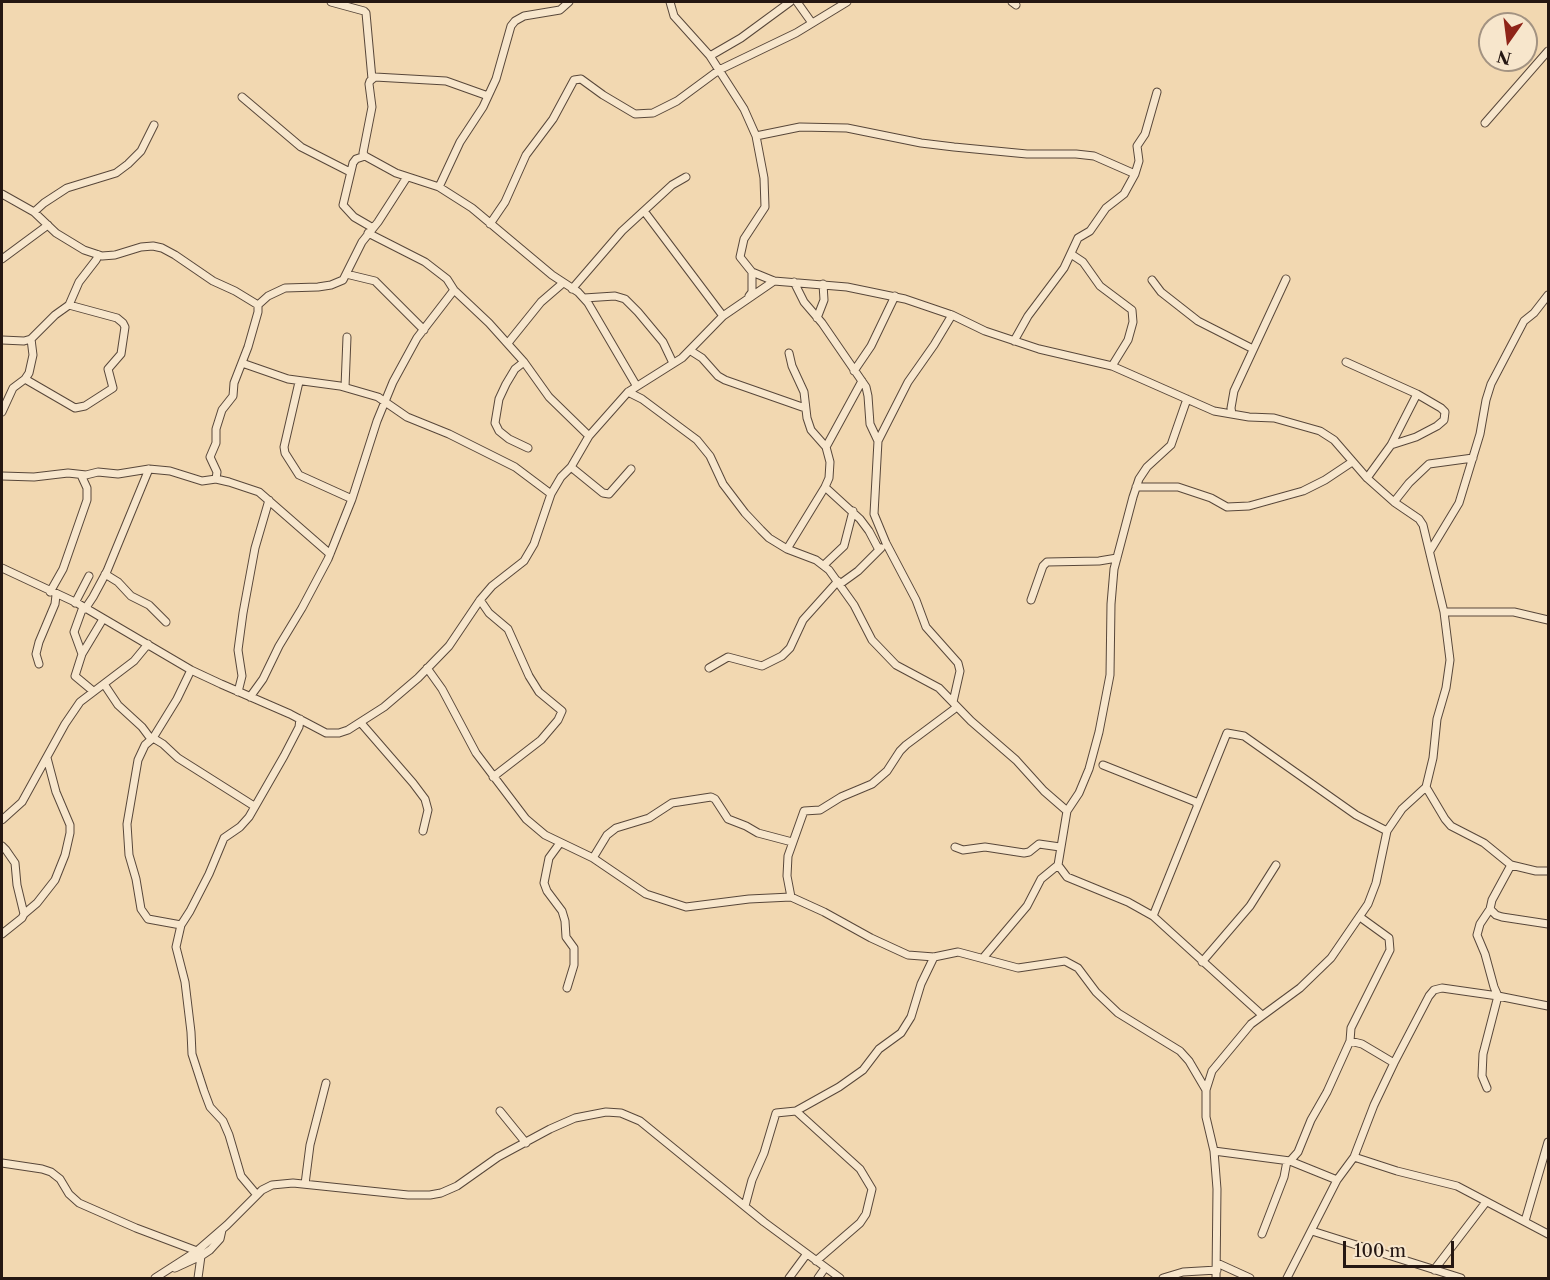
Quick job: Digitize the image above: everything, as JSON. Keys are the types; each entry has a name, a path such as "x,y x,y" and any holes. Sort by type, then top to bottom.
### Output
{"street":[{"path":"331,2 364,11 366,14 372,79 369,84 371,115 363,148 365,156 384,168 439,187 471,208 584,298 636,385"},
{"path":"439,187 460,142 476,118 496,79 511,26 524,16 560,10 569,2"},
{"path":"670,2 674,16 710,56 719,70 744,109 756,136 764,178 765,207 744,239 740,257 752,272 774,281 823,284 895,296 927,305 985,331 1014,341 1112,366 1214,411 1274,418 1320,431 1334,440 1367,478 1394,502 1419,519 1423,525 1444,612 1450,660 1446,688 1437,719 1433,758 1426,787 1402,809 1387,831 1376,883 1360,917 1331,958 1316,974 1251,1024 1212,1071 1206,1090 1206,1117 1214,1151 1217,1189 1217,1270"},
{"path":"710,56 741,38 790,2"},
{"path":"796,2 812,23"},
{"path":"490,224 505,202 526,155 553,119 574,80 581,79 635,114 653,113 677,101 719,70 796,33 847,2"},
{"path":"1485,123 1548,51"},
{"path":"372,79 377,77 446,81 488,96"},
{"path":"1014,341 1028,315 1064,268 1078,238 1090,231 1106,208 1124,194 1135,174 1139,161 1137,146 1145,134 1157,92"},
{"path":"242,97 301,147 350,172"},
{"path":"34,212 44,202 67,188 116,173 141,151 154,125"},
{"path":"756,136 800,127 847,128 921,143 954,147 1027,154 1094,156 1135,174"},
{"path":"365,156 356,159 350,172 344,205 346,211 371,231 425,262 447,279 454,290 524,362 549,397 589,436"},
{"path":"216,479 217,472 210,457 216,443 216,429 222,410 233,396 234,383 258,312 258,305 268,296 285,288 331,285 343,280 357,250 407,177"},
{"path":"572,289 622,231 672,184 686,177"},
{"path":"2,194 34,212 75,245 99,255 115,255 141,247 162,248 213,281 258,305"},
{"path":"644,211 723,316"},
{"path":"2,259 48,225"},
{"path":"1071,254 1083,262 1100,286 1132,310 1133,322 1128,340 1112,366"},
{"path":"2,340 31,339 55,315 69,305 79,282 99,255"},
{"path":"747,298 752,292 752,272"},
{"path":"346,274 375,281 424,330"},
{"path":"1232,414 1234,391 1286,279"},
{"path":"1152,280 1166,296 1198,321 1253,349"},
{"path":"2,568 75,603 191,670 326,733 339,733 361,723 401,693 457,636 480,600 492,586 528,555 551,494 561,477 571,467 589,436 628,392 691,351 723,316 774,281"},
{"path":"794,282 804,302 862,381 868,396 870,424 878,441"},
{"path":"508,344 541,302 563,283"},
{"path":"817,318 824,300 823,284"},
{"path":"250,698 263,679 330,554 352,499 384,401 397,373 424,330 454,290"},
{"path":"1430,550 1459,503 1480,434 1491,384 1524,321 1534,313 1548,295"},
{"path":"584,298 615,296 625,299 663,342 673,363"},
{"path":"854,371 880,331 895,296"},
{"path":"25,379 78,408 113,388 108,369 121,354 123,323 117,318 69,305"},
{"path":"791,897 788,890 787,870 792,842 804,811 820,810 841,797 872,784 887,771 906,745 955,705 960,671 958,663 927,627 873,514 878,441 908,382 952,315"},
{"path":"345,387 347,338"},
{"path":"2,412 13,388 25,379 31,366 33,355 31,339"},
{"path":"691,351 702,358 718,376 725,380 806,408"},
{"path":"787,549 825,487 829,478 830,462 826,447 811,429 804,392 792,366 789,353"},
{"path":"524,362 515,369 506,384 499,399 495,423 499,431 509,439 528,448"},
{"path":"1346,362 1417,394 1441,408 1446,417 1437,426 1416,437 1391,445"},
{"path":"242,363 299,382 360,390 384,401 415,421 449,434 515,467 551,494"},
{"path":"826,447 862,381"},
{"path":"299,382 284,447 285,453 299,476 352,499"},
{"path":"628,392 697,440 710,456 723,484 745,513 769,538 787,549 824,565 854,605 872,640 883,652 896,665 931,683 971,722 1010,753 1044,791 1067,811"},
{"path":"1367,478 1391,445 1417,394"},
{"path":"1187,399 1171,445 1166,452 1150,464 1139,479 1136,488 1114,569 1110,675 1099,732 1089,769 1067,811 1058,865 1067,877 1128,902 1153,916 1262,1015"},
{"path":"1394,502 1409,483 1429,464 1473,458"},
{"path":"1136,488 1178,487 1211,498 1227,507 1249,506 1303,491 1352,462"},
{"path":"571,467 603,493 609,494 631,469"},
{"path":"82,654 74,634 84,608 93,597 105,574 149,469"},
{"path":"2,476 34,477 98,472 118,474 149,469 170,471 202,481 216,479 252,489 269,500 330,554"},
{"path":"39,664 36,654 55,604 53,593 87,500 87,488 81,475"},
{"path":"825,487 853,511 869,531 879,550"},
{"path":"238,692 242,676 238,650 243,613 255,548 269,500"},
{"path":"824,565 844,546 853,511"},
{"path":"709,668 728,657 762,666 782,656 790,648 802,620 839,583 852,577 886,543"},
{"path":"1031,600 1043,566 1047,562 1099,561 1118,558"},
{"path":"105,574 118,582 131,596 149,605 166,622"},
{"path":"75,603 89,576"},
{"path":"480,600 489,613 508,629 529,676 539,692 562,711 558,720 541,741 493,777"},
{"path":"1444,612 1514,612 1548,620"},
{"path":"93,692 75,676 82,654 103,619"},
{"path":"2,820 19,806 70,715 80,702 134,661 148,644"},
{"path":"427,668 442,689 476,753 526,819 545,835 593,858 646,894 679,906 693,907 749,899 791,897 908,955 934,957 958,952 1007,967 1018,968 1058,961 1072,964 1118,1014 1180,1051 1189,1061 1206,1090"},
{"path":"181,925 148,919 141,909 129,855 127,824 136,770 142,750 177,699 191,670"},
{"path":"104,684 118,705 152,738 163,744 178,758 254,806"},
{"path":"257,1195 241,1176 229,1135 223,1121 210,1107 192,1054 185,982 176,952 177,940 181,925 209,874 224,838 240,827 254,806 284,756 299,727 300,719"},
{"path":"361,723 425,799 428,810 423,831"},
{"path":"1153,916 1227,733 1244,736 1356,815 1387,831"},
{"path":"2,934 37,903 55,880 65,855 70,825 56,792 47,758"},
{"path":"1103,765 1196,802 1197,805"},
{"path":"1426,787 1451,826 1484,843 1511,865 1548,871"},
{"path":"593,858 607,835 616,828 649,818 672,804 711,797 715,799 728,819 758,832 792,842"},
{"path":"560,843 549,858 544,883 547,891 562,911 566,937 574,948 574,964 567,988"},
{"path":"955,847 963,850 985,847 1024,853 1039,844 1060,847"},
{"path":"2,846 15,863 16,885 24,914"},
{"path":"983,958 1027,906 1041,879 1058,865"},
{"path":"1202,962 1250,906 1276,865"},
{"path":"1487,1088 1482,1076 1483,1054 1498,996 1477,935 1480,924 1490,909 1492,900 1511,865"},
{"path":"1490,909 1502,917 1548,924"},
{"path":"1262,1234 1288,1161 1298,1152 1311,1120 1327,1092 1350,1041 1351,1028 1390,950 1389,938 1384,932 1360,917"},
{"path":"745,1206 776,1113 796,1111 849,1080 863,1070 879,1049 901,1033 911,1017 921,984 934,957"},
{"path":"1287,1278 1312,1231 1317,1216 1337,1180 1354,1157 1374,1105 1394,1063 1434,990 1442,988 1548,1006"},
{"path":"1350,1041 1362,1044 1394,1063"},
{"path":"305,1184 310,1145 326,1083"},
{"path":"500,1111 526,1143"},
{"path":"796,1111 860,1169 872,1189 866,1214 860,1223 816,1261"},
{"path":"154,1278 199,1254 257,1195 272,1185 305,1184 408,1195 441,1193 457,1186 498,1157 536,1136 575,1118 606,1112 628,1115 640,1121 806,1255 840,1278"},
{"path":"1526,1221 1548,1142"},
{"path":"1214,1151 1288,1161 1337,1180"},
{"path":"1354,1157 1397,1171 1447,1182 1548,1234"},
{"path":"2,1163 51,1172 60,1179 72,1198 79,1203 199,1254"},
{"path":"1434,1270 1486,1202"},
{"path":"1312,1231 1461,1278"},
{"path":"198,1278 199,1254"},
{"path":"789,1278 806,1255"},
{"path":"818,1278 825,1268"},
{"path":"1163,1278 1183,1272 1217,1270 1250,1278"}]}
